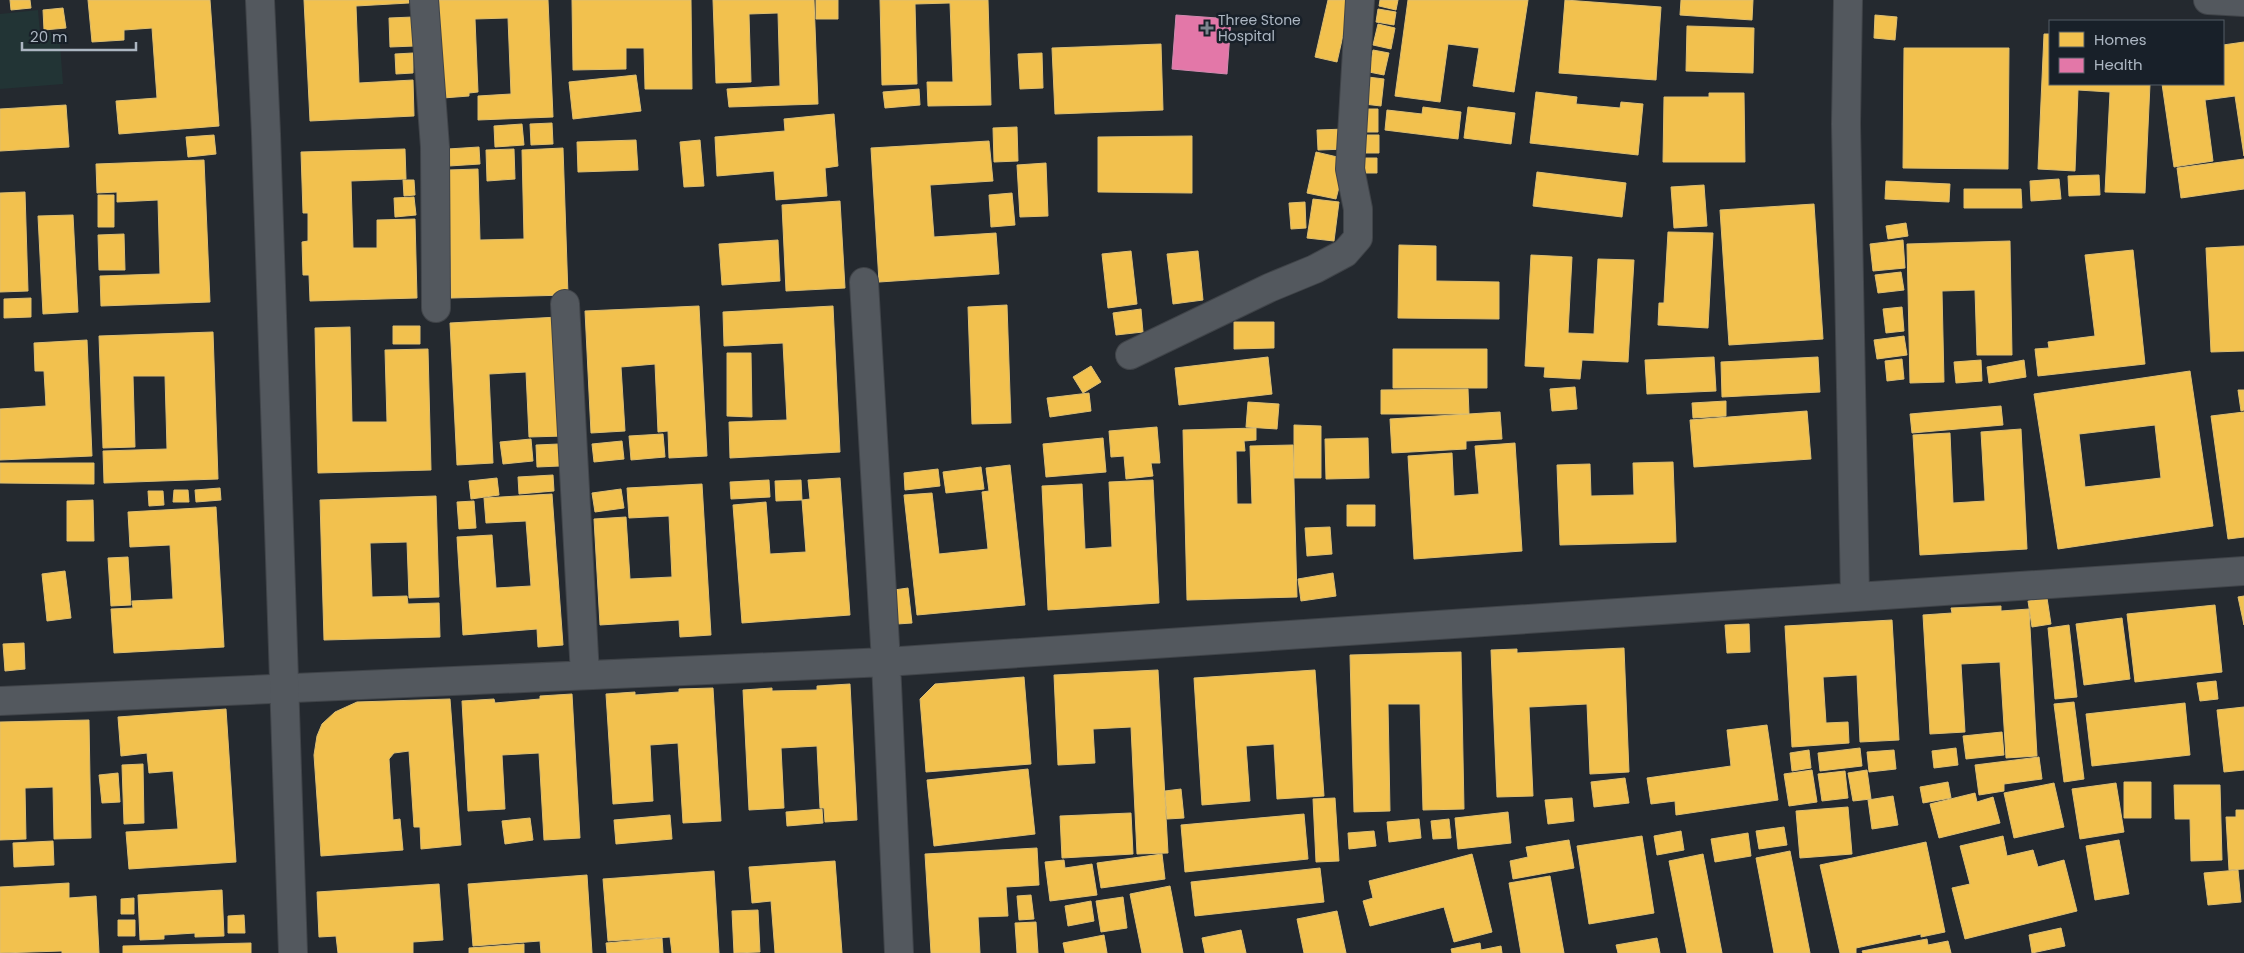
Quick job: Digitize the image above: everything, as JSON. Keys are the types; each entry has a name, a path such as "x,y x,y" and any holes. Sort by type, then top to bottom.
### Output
{"street":[{"path":"260,0 293,953"},
{"path":"424,0 435,147 436,308"},
{"path":"1130,355 1269,288 1315,269 1345,253 1358,238 1358,209 1350,169 1360,0"},
{"path":"1848,0 1846,124 1855,597"},
{"path":"2208,0 2244,2"},
{"path":"864,282 886,662 899,953"},
{"path":"565,304 585,675"},
{"path":"0,701 886,662 2244,571"}],"shaded area":[{"path":"38,10 40,33 59,32 63,84 0,89 0,14"}],"building: Homes":[{"path":"10,0 30,0 31,8 11,10"},
{"path":"88,0 210,0 219,126 119,134 116,101 157,98 152,28 124,30 124,40 92,42"},
{"path":"304,0 409,0 409,3 356,6 359,83 413,80 414,116 310,121"},
{"path":"439,0 548,0 553,117 478,120 478,96 511,94 508,18 475,19 478,92 469,93 469,96 443,98"},
{"path":"572,0 691,0 692,89 645,89 644,48 626,48 626,69 573,70"},
{"path":"713,0 814,0 818,104 729,107 727,89 780,86 778,13 749,14 751,82 716,83"},
{"path":"816,0 838,0 838,19 816,19"},
{"path":"880,0 988,0 991,105 928,106 927,82 953,82 950,3 915,4 917,84 882,85"},
{"path":"1328,0 1351,0 1337,62 1315,57"},
{"path":"1380,0 1398,0 1396,10 1379,6"},
{"path":"1408,0 1528,0 1514,92 1473,86 1479,48 1448,44 1440,102 1395,96"},
{"path":"1565,0 1661,7 1656,80 1559,73"},
{"path":"1681,0 1753,0 1752,20 1680,15"},
{"path":"63,8 66,28 44,30 43,10"},
{"path":"1378,9 1396,12 1394,25 1376,22"},
{"path":"1875,15 1897,17 1895,40 1874,38"},
{"path":"413,17 415,46 390,47 389,18"},
{"path":"1378,24 1395,28 1391,49 1373,45"},
{"path":"1687,26 1754,28 1753,73 1686,71"},
{"path":"2044,34 2049,34 2049,85 2150,85 2145,193 2105,192 2110,92 2078,90 2075,171 2038,169"},
{"path":"2244,42 2244,156 2235,96 2205,100 2213,161 2174,167 2162,85 2224,85 2224,45"},
{"path":"1161,44 1163,110 1055,114 1052,48"},
{"path":"1904,48 2009,48 2008,169 1903,168"},
{"path":"1373,50 1389,53 1384,75 1369,72"},
{"path":"413,53 413,73 396,74 395,54"},
{"path":"1042,53 1043,88 1020,89 1018,54"},
{"path":"636,75 641,111 573,119 569,82"},
{"path":"1368,77 1384,79 1381,106 1364,104"},
{"path":"919,89 920,105 885,108 883,92"},
{"path":"1536,92 1577,97 1576,104 1620,108 1621,102 1643,104 1638,155 1530,143"},
{"path":"1709,93 1744,93 1745,162 1663,162 1664,97 1709,97"},
{"path":"66,105 69,147 0,151 0,109"},
{"path":"1423,107 1461,112 1458,139 1385,130 1387,110 1422,114"},
{"path":"1468,107 1515,113 1511,144 1464,138"},
{"path":"1363,109 1378,109 1378,132 1363,132"},
{"path":"834,114 838,166 825,168 827,196 776,200 774,171 717,176 715,137 785,131 784,119"},
{"path":"552,123 553,144 531,145 530,124"},
{"path":"522,124 524,145 495,147 494,126"},
{"path":"1017,127 1018,161 994,162 993,128"},
{"path":"1346,129 1347,149 1318,150 1317,130"},
{"path":"214,135 216,154 188,157 186,137"},
{"path":"1362,135 1379,135 1379,153 1363,153"},
{"path":"1192,136 1192,193 1098,192 1098,137"},
{"path":"636,140 638,170 578,172 577,142"},
{"path":"700,140 704,186 684,187 680,142"},
{"path":"989,141 993,181 930,185 934,237 996,233 999,274 879,282 871,148"},
{"path":"479,147 480,164 449,166 448,149"},
{"path":"563,148 568,295 451,298 448,170 478,169 480,240 524,239 522,150"},
{"path":"405,149 406,179 351,181 353,248 377,248 377,220 415,219 417,298 310,301 309,275 303,275 302,242 308,241 308,213 303,213 301,152"},
{"path":"514,149 515,179 487,181 486,150"},
{"path":"1316,152 1346,159 1336,199 1307,193"},
{"path":"1364,158 1377,158 1377,173 1364,173"},
{"path":"2244,159 2244,189 2181,198 2177,168"},
{"path":"204,160 210,302 101,306 100,276 160,274 158,200 117,202 117,192 97,193 96,164"},
{"path":"1046,163 1048,216 1020,217 1017,165"},
{"path":"1537,172 1626,183 1622,217 1533,206"},
{"path":"2099,175 2100,195 2069,196 2068,176"},
{"path":"2059,179 2061,199 2031,201 2030,181"},
{"path":"403,180 414,180 415,195 404,196"},
{"path":"1886,181 1950,184 1949,202 1885,199"},
{"path":"1704,185 1707,226 1674,228 1671,187"},
{"path":"1964,189 2021,189 2022,208 1964,208"},
{"path":"25,192 28,291 0,292 0,193"},
{"path":"1012,193 1015,225 991,227 989,195"},
{"path":"98,195 114,195 114,227 98,227"},
{"path":"414,197 416,215 395,217 394,198"},
{"path":"1313,199 1339,202 1334,241 1307,238"},
{"path":"840,201 845,288 786,291 782,205"},
{"path":"1305,202 1306,228 1291,229 1289,203"},
{"path":"1814,204 1823,339 1729,345 1720,210"},
{"path":"73,215 78,312 43,314 38,216"},
{"path":"1906,223 1908,236 1888,239 1886,226"},
{"path":"1668,232 1713,233 1708,328 1658,325 1659,303 1664,303"},
{"path":"124,234 125,270 99,270 98,235"},
{"path":"778,240 780,281 722,285 719,244"},
{"path":"1903,240 1905,268 1873,271 1870,244"},
{"path":"2010,241 2012,355 1977,355 1975,290 1942,291 1944,382 1910,383 1907,244"},
{"path":"1399,245 1436,246 1436,281 1499,282 1499,319 1398,318"},
{"path":"2244,246 2244,351 2211,352 2206,248"},
{"path":"2133,250 2145,364 2038,376 2035,349 2049,348 2048,342 2095,336 2085,255"},
{"path":"1131,251 1137,304 1108,308 1102,254"},
{"path":"1198,251 1203,300 1173,304 1167,254"},
{"path":"1531,255 1572,257 1568,333 1594,334 1598,259 1634,260 1628,362 1582,360 1580,379 1544,377 1545,367 1525,366"},
{"path":"1901,272 1904,290 1878,293 1875,275"},
{"path":"31,298 31,317 4,318 4,299"},
{"path":"1007,305 1011,423 972,424 968,307"},
{"path":"699,306 707,456 669,458 668,431 658,432 655,364 621,367 625,431 591,433 585,311"},
{"path":"833,306 840,452 730,458 729,422 787,420 783,343 724,346 723,312"},
{"path":"1902,307 1904,331 1886,333 1883,309"},
{"path":"1141,309 1143,332 1116,335 1113,313"},
{"path":"558,317 564,436 529,437 526,372 489,374 493,463 457,465 450,323"},
{"path":"1234,322 1274,322 1274,348 1234,349"},
{"path":"393,326 420,326 420,344 393,344"},
{"path":"350,327 352,422 387,422 385,350 428,349 431,470 318,473 315,328"},
{"path":"213,332 218,479 104,483 103,451 167,449 165,376 133,376 135,447 103,448 99,336"},
{"path":"1904,336 1907,355 1877,359 1874,340"},
{"path":"87,340 92,456 0,460 0,409 46,406 44,371 35,371 34,343"},
{"path":"1393,349 1487,349 1487,388 1393,388"},
{"path":"727,353 751,353 752,417 727,416"},
{"path":"1268,357 1272,394 1179,405 1175,368"},
{"path":"1714,357 1716,391 1647,394 1645,360"},
{"path":"1818,357 1820,392 1722,397 1721,362"},
{"path":"1902,359 1904,379 1887,381 1885,361"},
{"path":"1981,360 1982,381 1956,383 1954,362"},
{"path":"2024,360 2026,377 1989,383 1987,367"},
{"path":"1091,366 1101,382 1083,393 1073,377"},
{"path":"2190,371 2213,526 2058,549 2034,394","holes":["2155,425 2161,478 2085,487 2079,434"]},
{"path":"1575,387 1577,409 1552,411 1550,389"},
{"path":"1468,389 1469,414 1381,414 1381,390"},
{"path":"2238,390 2244,390 2244,410 2241,411"},
{"path":"1089,393 1091,411 1050,417 1047,398"},
{"path":"1726,401 1726,416 1693,418 1692,403"},
{"path":"1248,402 1279,404 1277,429 1246,427"},
{"path":"2001,406 2003,425 1912,433 1910,414"},
{"path":"1807,411 1811,459 1694,467 1690,420"},
{"path":"1500,412 1502,439 1466,441 1466,449 1392,453 1390,419"},
{"path":"2244,412 2244,537 2228,539 2211,416"},
{"path":"1294,425 1321,426 1321,478 1294,478"},
{"path":"1157,427 1160,463 1151,463 1153,476 1126,479 1124,456 1111,457 1109,431"},
{"path":"1256,428 1256,440 1244,441 1245,451 1236,451 1237,504 1252,504 1250,446 1293,445 1297,597 1187,600 1183,430"},
{"path":"2021,429 2027,549 1920,555 1913,435 1950,433 1953,503 1985,501 1981,432"},
{"path":"663,434 665,457 631,460 629,436"},
{"path":"1103,438 1106,472 1046,477 1043,444"},
{"path":"1368,438 1369,478 1326,479 1325,439"},
{"path":"531,439 533,461 503,464 500,442"},
{"path":"622,441 624,459 594,462 592,444"},
{"path":"1515,443 1522,551 1414,559 1408,456 1452,453 1454,496 1479,494 1475,446"},
{"path":"559,444 560,466 537,467 536,445"},
{"path":"1673,462 1676,542 1560,545 1557,465 1590,464 1591,496 1634,495 1633,463"},
{"path":"0,463 94,463 94,484 0,483"},
{"path":"1010,465 1025,605 917,615 904,495 932,493 939,554 988,549 982,492 989,491 986,468"},
{"path":"981,467 984,489 946,493 943,472"},
{"path":"938,469 940,486 905,490 904,473"},
{"path":"553,475 554,491 519,494 518,477"},
{"path":"497,478 499,495 471,499 469,481"},
{"path":"840,478 850,615 742,623 733,505 766,502 770,554 806,552 802,500 810,499 808,480"},
{"path":"769,480 770,497 731,499 730,482"},
{"path":"801,480 802,500 776,501 775,481"},
{"path":"1153,480 1159,603 1048,610 1042,486 1082,484 1085,549 1112,547 1109,482"},
{"path":"702,484 711,635 680,637 679,620 600,625 594,519 626,517 630,579 672,577 669,516 629,518 627,488"},
{"path":"220,488 221,500 196,502 195,490"},
{"path":"621,489 624,508 595,512 592,493"},
{"path":"174,490 188,490 189,502 173,502"},
{"path":"148,491 163,491 164,505 149,506"},
{"path":"552,494 563,645 538,647 537,629 463,635 457,537 492,535 496,588 531,586 526,521 486,523 484,498"},
{"path":"436,496 439,597 409,598 407,542 370,543 372,597 407,596 408,604 439,603 440,637 324,640 320,500"},
{"path":"93,500 94,541 67,541 67,501"},
{"path":"474,501 476,528 459,529 457,502"},
{"path":"1347,505 1375,505 1375,526 1347,526"},
{"path":"216,507 224,647 114,653 111,609 133,608 132,601 173,599 170,545 130,547 128,512"},
{"path":"1330,527 1332,554 1307,556 1305,528"},
{"path":"128,557 131,605 111,606 108,558"},
{"path":"65,571 71,618 47,621 42,574"},
{"path":"1333,573 1336,596 1301,601 1298,579"},
{"path":"908,588 912,623 897,624 894,590"},
{"path":"2244,596 2244,625 2238,597"},
{"path":"2047,598 2051,624 2032,627 2028,601"},
{"path":"2215,605 2222,672 2135,682 2127,614"},
{"path":"2001,606 2001,611 2029,609 2037,756 2006,758 2000,662 1961,664 1965,732 1930,734 1923,615 1952,613 1951,608"},
{"path":"2122,618 2130,679 2084,685 2076,624"},
{"path":"1892,620 1899,740 1860,742 1857,675 1823,677 1826,723 1848,722 1849,743 1792,747 1785,626"},
{"path":"1749,624 1750,652 1727,653 1725,625"},
{"path":"2069,625 2077,697 2055,699 2048,628"},
{"path":"24,643 25,669 5,671 3,644"},
{"path":"1624,648 1629,772 1590,774 1587,704 1529,707 1533,796 1497,797 1491,650 1517,649 1517,653"},
{"path":"1461,652 1464,809 1423,810 1420,704 1388,704 1390,811 1354,812 1350,655"},
{"path":"1158,670 1168,853 1137,854 1131,727 1093,729 1095,763 1058,765 1054,675"},
{"path":"1315,670 1324,796 1277,799 1274,744 1246,746 1250,801 1202,805 1194,678"},
{"path":"1024,677 1031,764 926,772 920,699 935,684"},
{"path":"2216,681 2218,699 2200,701 2197,683"},
{"path":"850,684 857,820 825,822 824,808 820,808 817,746 781,748 784,808 749,810 743,690 772,688 772,691 817,690 817,686"},
{"path":"713,688 721,821 683,823 678,743 650,745 653,801 613,804 606,694 635,692 635,695 679,692 679,689"},
{"path":"572,694 580,838 544,840 539,753 502,755 505,809 468,811 462,701 494,699 495,703 540,699 540,696"},
{"path":"450,699 461,845 421,849 420,827 414,827 409,751 394,753 389,759 393,820 400,819 403,850 321,856 314,755 317,736 322,724 335,712 357,702"},
{"path":"2074,702 2084,779 2064,782 2054,704"},
{"path":"2185,703 2190,755 2092,766 2086,714"},
{"path":"2244,707 2244,770 2224,772 2217,710"},
{"path":"226,709 236,862 129,869 126,832 178,829 173,771 149,773 147,753 121,756 118,717"},
{"path":"89,720 91,838 54,839 53,787 25,788 26,839 0,840 0,722"},
{"path":"1767,725 1778,800 1676,815 1675,801 1651,804 1647,778 1731,766 1727,730"},
{"path":"2002,732 2004,755 1966,759 1963,736"},
{"path":"1860,748 1862,766 1820,771 1818,753"},
{"path":"1956,748 1958,765 1934,768 1932,751"},
{"path":"1809,750 1811,768 1792,771 1790,753"},
{"path":"1894,750 1896,769 1869,772 1867,752"},
{"path":"2039,757 2042,779 2004,784 2004,791 1979,795 1975,765"},
{"path":"143,764 144,823 124,824 122,765"},
{"path":"1028,769 1035,834 934,846 927,780"},
{"path":"1812,770 1817,802 1789,806 1784,774"},
{"path":"1867,770 1871,799 1853,801 1848,773"},
{"path":"1845,771 1848,798 1822,801 1818,774"},
{"path":"118,773 120,802 102,803 99,775"},
{"path":"1625,778 1629,803 1594,807 1591,782"},
{"path":"1948,782 1951,798 1923,803 1920,787"},
{"path":"2124,782 2151,782 2151,818 2124,818"},
{"path":"2054,783 2064,827 2014,838 2004,793"},
{"path":"2116,783 2124,832 2080,839 2072,789"},
{"path":"2174,785 2220,785 2222,860 2191,861 2190,819 2175,819"},
{"path":"1181,789 1184,818 1167,819 1165,791"},
{"path":"1975,793 1977,802 1993,797 2000,823 1939,838 1930,804"},
{"path":"1893,796 1898,825 1872,829 1868,800"},
{"path":"1335,798 1339,861 1316,862 1313,799"},
{"path":"1572,798 1574,821 1548,824 1545,800"},
{"path":"1848,807 1852,854 1800,858 1796,811"},
{"path":"822,809 823,823 787,826 786,812"},
{"path":"2236,810 2244,810 2244,869 2229,870 2226,817 2236,817"},
{"path":"1508,812 1511,843 1458,849 1455,818"},
{"path":"1131,813 1133,854 1062,858 1060,816"},
{"path":"1304,814 1308,859 1185,872 1181,825"},
{"path":"670,815 672,839 616,844 614,820"},
{"path":"530,818 533,840 505,844 502,821"},
{"path":"1419,819 1421,838 1389,842 1387,822"},
{"path":"1449,819 1451,838 1433,839 1431,821"},
{"path":"1784,827 1787,845 1759,849 1756,831"},
{"path":"1374,831 1376,846 1349,849 1348,833"},
{"path":"1681,831 1684,850 1657,855 1654,836"},
{"path":"1748,833 1751,856 1715,862 1711,839"},
{"path":"1642,836 1654,913 1589,924 1577,846"},
{"path":"2003,836 2007,856 2033,850 2038,867 2064,860 2077,911 1965,939 1952,888 1970,884 1960,846"},
{"path":"1569,840 1574,868 1513,879 1510,861 1528,857 1526,847"},
{"path":"2119,840 2129,894 2095,900 2086,846"},
{"path":"53,841 54,865 14,867 13,843"},
{"path":"1926,842 1945,932 1921,937 1921,934 1856,948 1856,953 1840,953 1820,865"},
{"path":"1037,848 1039,885 1006,887 1008,916 978,917 980,953 931,953 925,854"},
{"path":"1790,851 1810,953 1774,953 1756,858"},
{"path":"1162,854 1165,879 1101,888 1097,863"},
{"path":"1472,854 1492,932 1454,942 1444,907 1370,926 1363,901 1373,898 1369,881"},
{"path":"1703,854 1722,953 1687,953 1669,861"},
{"path":"1064,860 1065,868 1092,864 1097,895 1050,901 1045,862"},
{"path":"835,861 842,953 775,953 771,901 752,903 749,867"},
{"path":"1320,868 1324,902 1195,916 1191,882"},
{"path":"2238,870 2241,902 2208,905 2204,873"},
{"path":"714,871 719,953 672,953 670,937 608,941 603,879"},
{"path":"587,875 592,953 541,953 540,941 473,946 468,884"},
{"path":"1550,876 1564,953 1521,953 1509,883"},
{"path":"69,883 69,898 96,896 99,953 62,953 62,951 0,953 0,887"},
{"path":"439,884 443,940 413,942 413,953 338,953 336,936 319,937 317,892"},
{"path":"1170,886 1183,953 1142,953 1130,894"},
{"path":"222,890 224,936 195,937 195,933 164,935 164,939 140,940 138,895"},
{"path":"1031,895 1034,919 1019,920 1017,896"},
{"path":"1123,897 1127,928 1101,932 1096,901"},
{"path":"134,898 134,914 121,914 121,899"},
{"path":"1091,901 1094,921 1068,926 1065,906"},
{"path":"758,910 760,952 734,953 732,911"},
{"path":"1337,911 1346,953 1304,953 1297,919"},
{"path":"244,915 245,933 228,933 228,916"},
{"path":"118,920 135,920 135,936 118,936"},
{"path":"1036,922 1038,953 1017,953 1015,923"},
{"path":"2061,928 2065,946 2032,953 2029,935"},
{"path":"1241,930 1246,953 1205,953 1202,938"},
{"path":"1104,935 1107,953 1065,953 1063,943"},
{"path":"662,938 663,953 607,953 606,943"},
{"path":"1657,938 1660,953 1618,953 1616,945"},
{"path":"1927,939 1928,945 1948,941 1951,953 1863,953 1862,951"},
{"path":"251,943 251,953 123,953 123,946"},
{"path":"1480,943 1481,950 1501,946 1502,953 1452,953 1451,949"},
{"path":"524,944 524,953 469,953 469,948"}],"building: Health":[{"path":"1176,15 1231,19 1227,74 1172,69"}],"place":[{"name":"Three Stone Hospital","path":"1207,28"}]}
